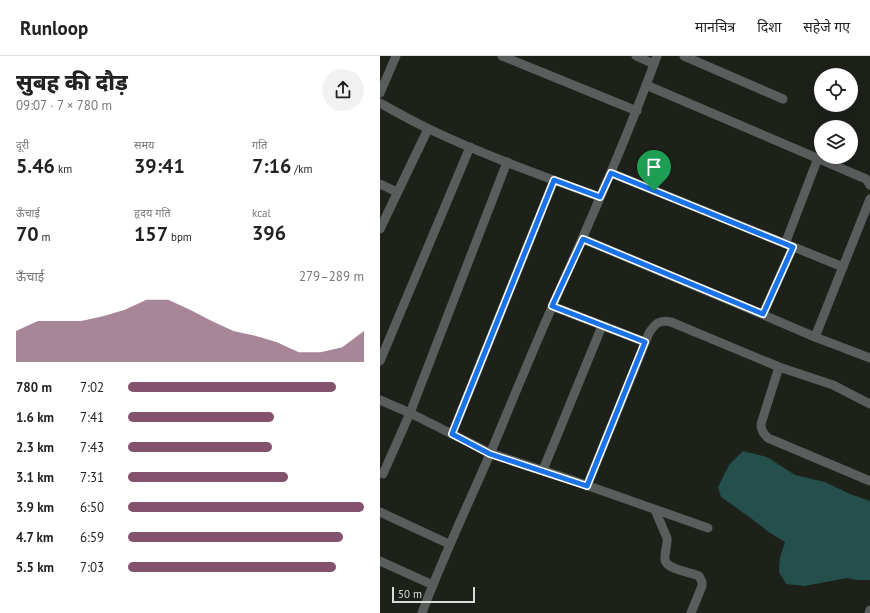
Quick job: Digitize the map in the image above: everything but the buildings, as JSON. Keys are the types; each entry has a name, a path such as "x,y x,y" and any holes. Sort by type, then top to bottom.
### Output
{"street":[{"path":"380,93 396,56"},
{"path":"502,56 637,111"},
{"path":"422,613 449,544 490,454 552,306 583,239 637,111 656,60 636,56"},
{"path":"684,56 783,98"},
{"path":"646,85 814,156"},
{"path":"380,104 428,129 507,162 600,197"},
{"path":"380,229 428,129"},
{"path":"380,361 470,146"},
{"path":"383,474 410,413 507,162"},
{"path":"763,314 789,246 816,164"},
{"path":"832,164 866,179 870,185"},
{"path":"611,173 843,267"},
{"path":"452,434 554,180"},
{"path":"380,184 397,192"},
{"path":"814,337 870,199"},
{"path":"583,239 763,314 814,337 870,358"},
{"path":"552,306 645,342"},
{"path":"587,486 645,342 653,326 658,322 665,320 779,367 833,385 870,404"},
{"path":"543,470 602,326"},
{"path":"779,367 761,424 761,430 764,434 768,438 870,481"},
{"path":"380,400 410,413 490,454 543,470 708,528"},
{"path":"655,510 667,538 666,563 672,567 699,576 702,582 702,586 691,613"},
{"path":"380,512 449,544"},
{"path":"380,562 433,585"}],"water":[{"path":"743,451 767,457 795,475 825,482 850,494 870,501 870,580 847,578 805,586 786,584 779,572 780,557 785,542 770,533 721,497 718,487 729,465"}],"route":[{"path":"611,173 654,191 793,247 763,314 583,239 552,306 645,342 587,486 543,470 490,454 452,434 554,180 600,197 611,173"}]}
